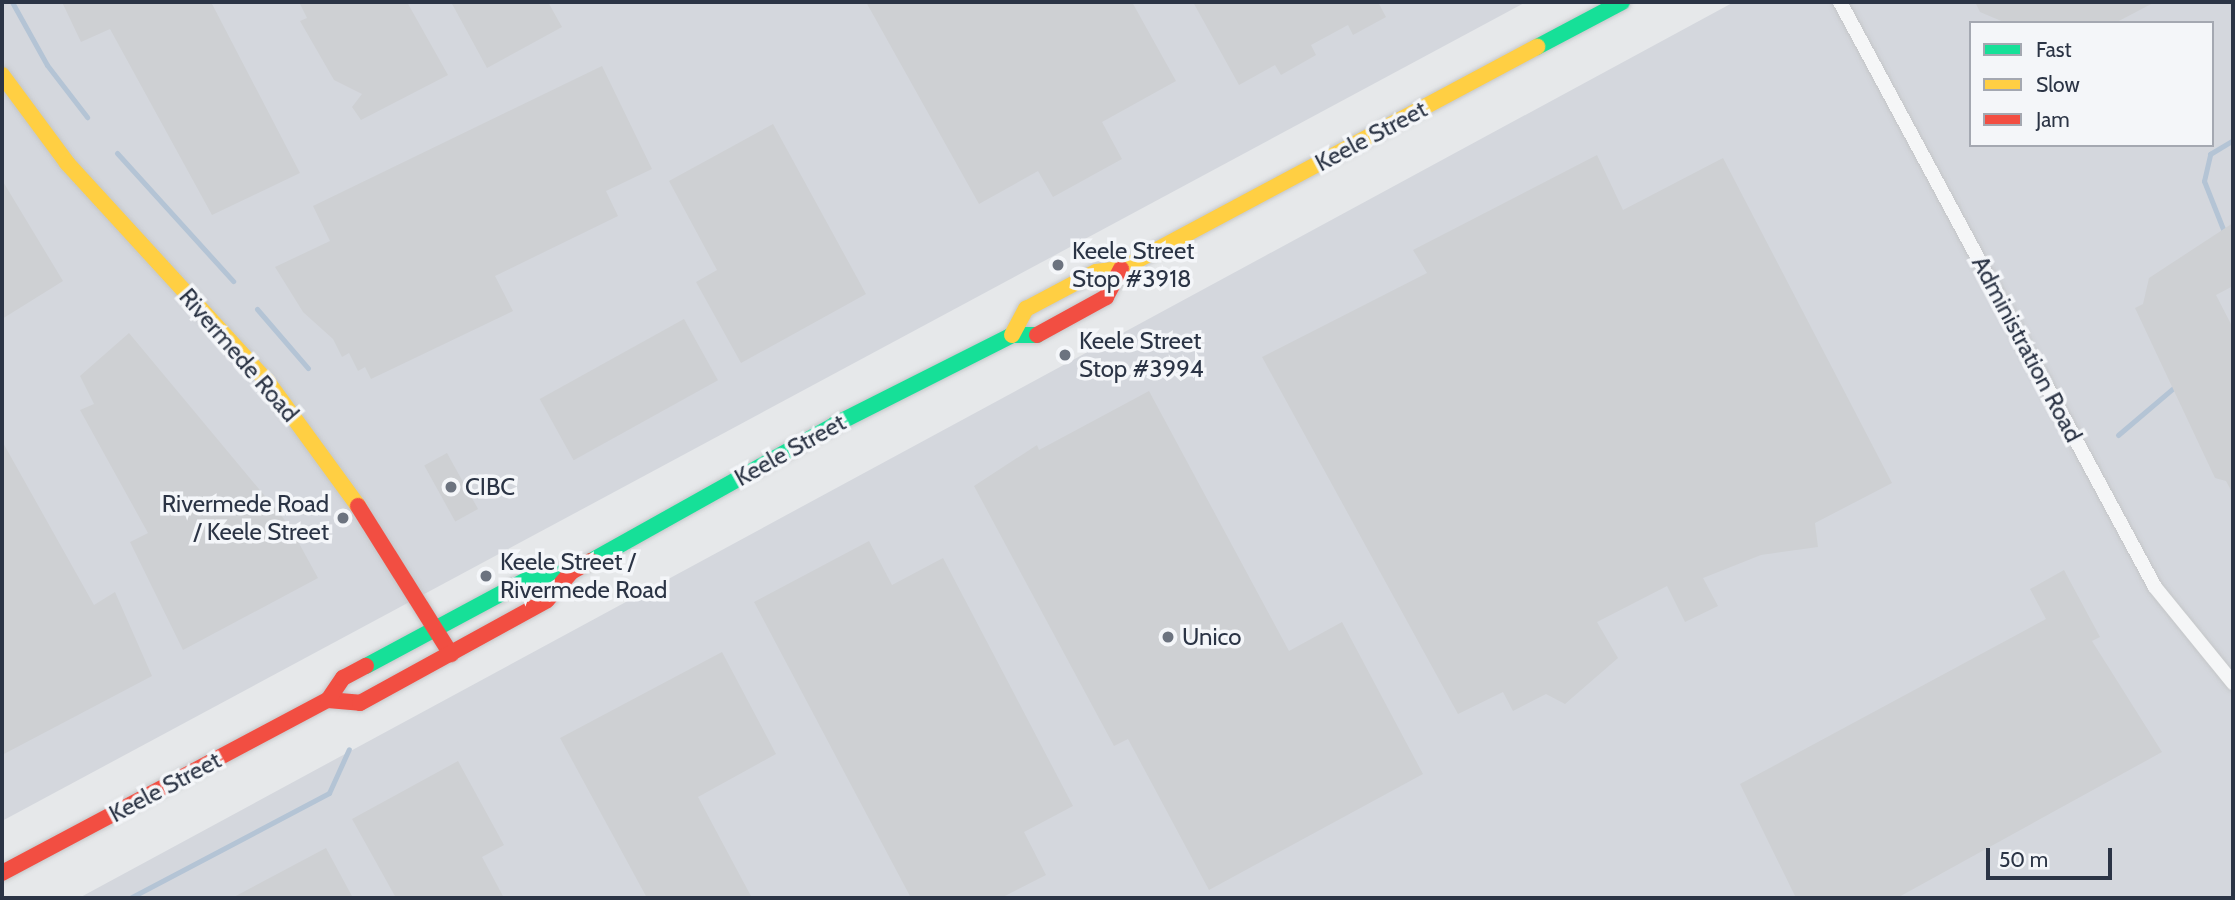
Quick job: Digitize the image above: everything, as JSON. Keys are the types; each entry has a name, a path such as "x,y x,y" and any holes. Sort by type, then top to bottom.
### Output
{"main road":[{"name":"Keele Street","path":"1012,335 1026,309 1097,272 1121,269 1622,2"},
{"name":"Rivermede Road","path":"2,75 67,163 267,382 342,481 452,654"},
{"name":"Keele Street","path":"2,873 328,700 343,678 532,577 571,572 1012,335 1040,335 1106,297 1121,269"},
{"name":"Keele Street","path":"328,700 360,703 547,600 571,572"}],"street":[{"name":"Administration Road","path":"1840,2 2155,587 2233,683"}],"shaded area":[{"path":"2,2 1526,2 2,821"},
{"path":"1734,2 2233,2 2233,898 79,898"}],"building":[{"path":"62,2 211,2 300,173 212,215 110,29 81,42"},
{"path":"299,2 407,2 448,75 361,120 352,107 362,94 334,80 300,21 307,18"},
{"path":"451,2 548,2 562,27 487,68"},
{"path":"866,2 1132,2 1176,81 1102,122 1122,159 1053,197 1038,171 979,204"},
{"path":"1193,2 1384,2 1379,4 1386,17 1353,35 1348,25 1311,45 1316,55 1281,75 1275,65 1239,85"},
{"path":"1975,2 2155,2 2119,21 2001,21 1980,12"},
{"path":"602,66 652,169 606,191 618,216 495,276 513,311 371,379 365,367 358,371 349,353 342,357 333,339 303,312 275,267 330,241 313,206"},
{"path":"773,124 866,294 741,363 696,282 717,270 669,181"},
{"path":"1597,155 1623,210 1723,158 1892,483 1815,523 1818,547 1761,555 1703,578 1718,606 1685,622 1667,586 1597,622 1618,658 1565,704 1546,694 1513,711 1503,692 1458,714 1262,357 1427,273 1413,250"},
{"path":"2,180 63,281 2,319"},
{"path":"2233,223 2233,286 2216,295 2233,328 2233,494 2226,481 2215,478 2135,308 2143,304 2149,278"},
{"path":"684,319 718,380 574,460 540,399"},
{"path":"129,333 289,525 318,578 183,650 130,542 148,533 80,410 94,404 80,376"},
{"name":"Unico","path":"1149,391 1289,651 1342,622 1423,774 1209,890 1128,739 1114,746 974,486 1037,445 1039,450"},
{"path":"2,441 94,605 115,592 152,676 2,755"},
{"name":"CIBC","path":"447,453 478,509 455,522 424,466"},
{"path":"869,541 892,585 943,558 1073,806 1024,832 1046,875 1001,898 911,898 754,602"},
{"path":"2064,570 2100,637 2092,641 2162,752 1897,898 1796,898 1740,784 2046,619 2030,589"},
{"path":"722,652 776,754 698,797 752,898 647,898 560,738"},
{"path":"458,761 504,845 482,857 504,898 396,898 352,819"},
{"path":"326,848 353,898 232,898"}],"waterway":[{"path":"12,2 47,65 87,117"},
{"path":"2225,234 2204,181 2210,154 2233,140"},
{"path":"117,153 233,281"},
{"path":"257,309 308,368"},
{"path":"2118,435 2177,385"},
{"path":"130,898 329,793 349,749"}],"traffic: fast":[{"path":"1537,47 1622,2"},
{"path":"591,561 834,425 1012,335 1037,335"},
{"path":"366,666 532,577 571,572"}],"traffic: slow":[{"path":"1012,335 1026,309 1096,272 1121,269 1537,47"},
{"path":"2,75 67,163 267,381 358,506"}],"traffic: jam":[{"path":"1037,335 1106,297 1121,269"},
{"path":"358,506 451,654"},
{"path":"328,700 360,703 547,600 571,572 591,561"},
{"path":"2,873 328,700 343,678 366,666"}],"place":[{"name":"Keele Street Stop #3918","path":"1058,265"},
{"name":"Keele Street Stop #3994","path":"1065,355"},
{"name":"CIBC","path":"451,487"},
{"name":"Rivermede Road / Keele Street","path":"343,518"},
{"name":"Keele Street / Rivermede Road","path":"486,576"},
{"name":"Unico","path":"1168,637"}]}
